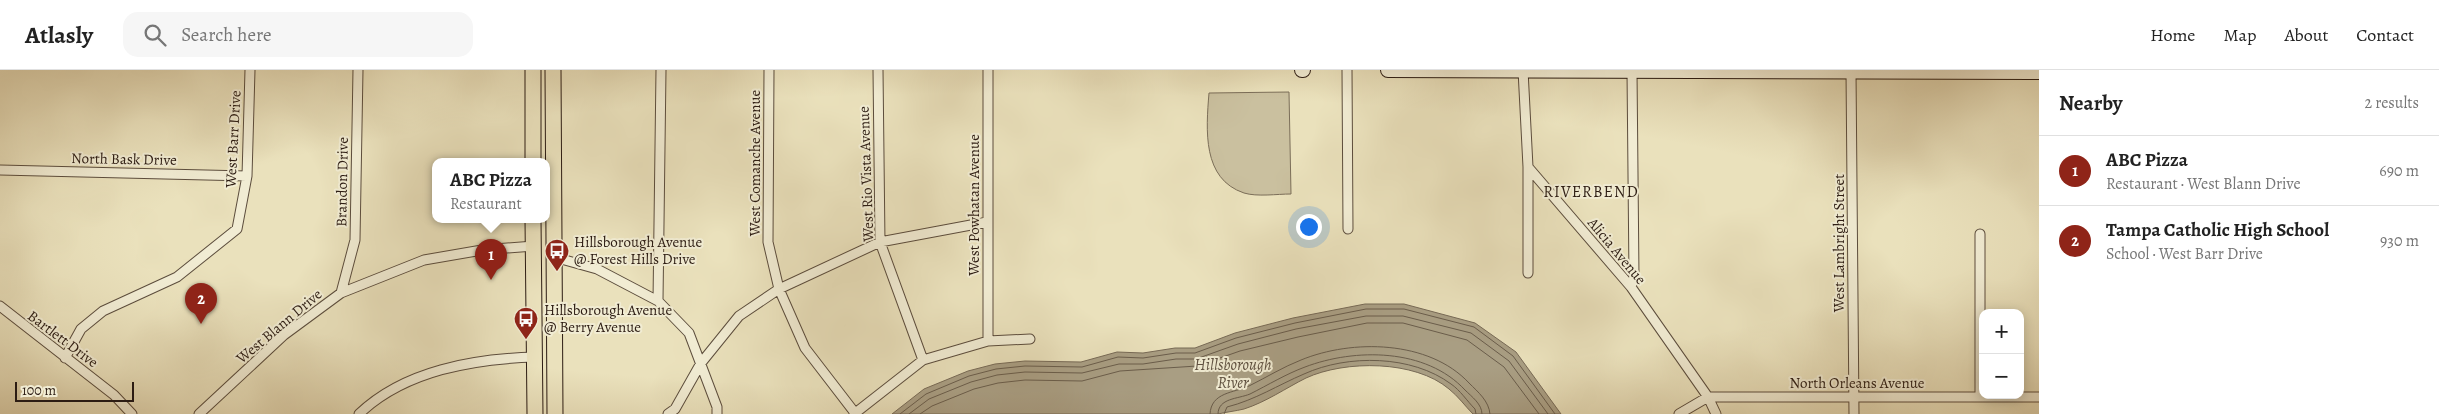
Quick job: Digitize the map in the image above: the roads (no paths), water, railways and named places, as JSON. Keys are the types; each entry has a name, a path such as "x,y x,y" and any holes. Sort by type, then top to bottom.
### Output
{"main road":[{"path":"533,70 533,158"},
{"path":"553,70 555,414"},
{"path":"533,223 534,414"},
{"path":"545,223 545,244 554,257"},
{"path":"534,246 545,269 546,339 555,355"}],"street":[{"name":"West Barr Drive","path":"65,358 82,329 103,311 177,277 236,229 247,176 250,70"},
{"name":"Brandon Drive","path":"341,293 355,240 358,70"},
{"path":"658,301 661,70"},
{"name":"West Comanche Avenue","path":"769,70 768,242 779,289 805,348 855,413"},
{"name":"West Rio Vista Avenue","path":"878,70 880,242 923,360"},
{"name":"West Powhatan Avenue","path":"988,70 988,341"},
{"path":"1347,70 1348,229"},
{"path":"1388,70 2039,72"},
{"path":"1523,70 1528,168 1528,273"},
{"path":"1631,287 1634,277 1632,71"},
{"name":"West Lambright Street","path":"1851,71 1854,414"},
{"name":"Alicia Avenue","path":"1528,168 1631,287 1708,398 1716,414"},
{"name":"North Bask Drive","path":"0,170 247,176"},
{"path":"668,414 675,409 701,363 739,316 779,289 880,242 987,222"},
{"path":"1980,234 1980,354"},
{"name":"West Blann Drive","path":"199,414 284,335 341,293 424,260 482,250 534,246"},
{"path":"554,257 597,269 658,301 689,333 717,407 717,414"},
{"name":"Bartlett Drive","path":"0,306 114,395 132,414"},
{"path":"855,413 923,360 988,341 1030,339"},
{"path":"359,414 387,393 421,376 470,362 534,357"},
{"name":"North Orleans Avenue","path":"1679,414 1708,398 1979,397"},
{"name":"North Orleans Avenue","path":"2024,397 2039,397"}],"water":[{"name":"Hillsborough River","path":"1365,304 1404,304 1475,323 1516,352 1561,414 1473,414 1449,389 1435,379 1399,368 1359,366 1322,372 1306,378 1252,406 1218,414 892,414 924,389 968,371 995,364 1025,361 1081,362 1117,352 1143,353 1175,348 1195,348 1235,333 1293,318"}],"place":[{"name":"Hillsborough Avenue @ Forest Hills Drive","path":"557,272"},
{"name":"ABC Pizza","path":"491,280"},
{"name":"Tampa Catholic High School","path":"201,324"},
{"name":"Hillsborough Avenue @ Berry Avenue","path":"526,340"}],"district":[{"name":"RIVERBEND","path":"1591,191"}]}
